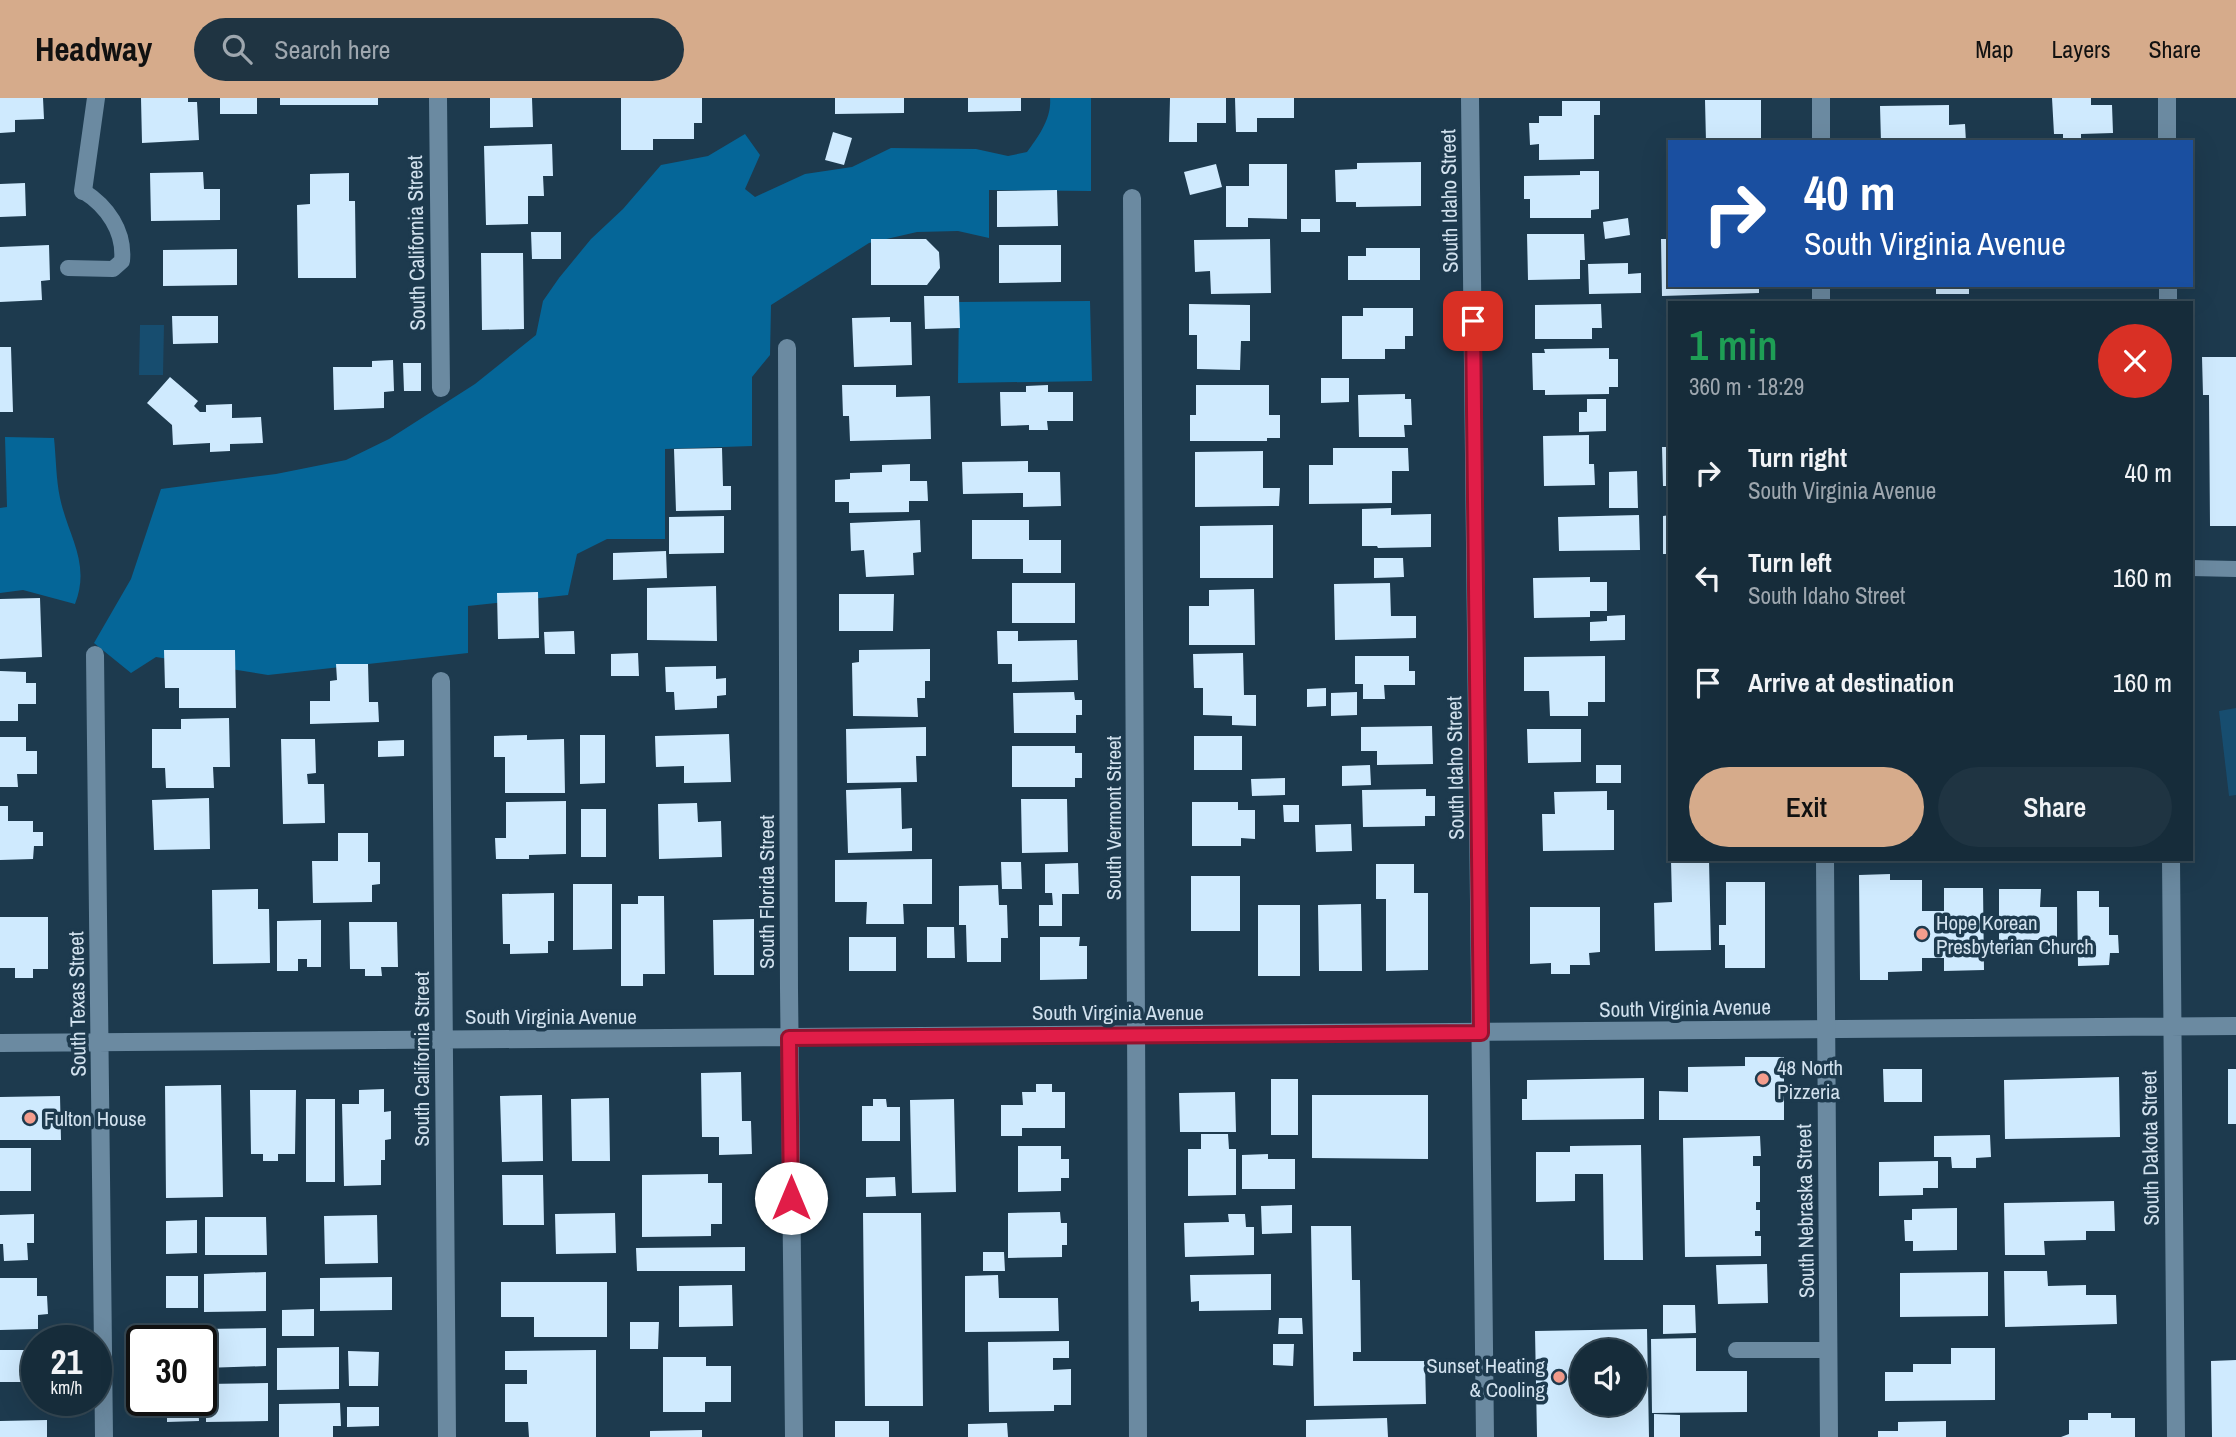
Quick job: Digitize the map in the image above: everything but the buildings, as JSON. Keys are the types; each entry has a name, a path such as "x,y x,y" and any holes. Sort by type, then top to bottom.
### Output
{"street":[{"path":"83,191 96,98"},
{"name":"South California Street","path":"438,98 441,388"},
{"name":"South Idaho Street","path":"1470,98 1485,1437"},
{"path":"1821,98 1821,140"},
{"path":"2167,98 2167,140"},
{"name":"South Vermont Street","path":"1132,198 1138,1437"},
{"name":"South Florida Street","path":"787,348 789,1038 794,1437"},
{"name":"South Texas Street","path":"95,655 104,1437"},
{"name":"South California Street","path":"441,681 447,1437"},
{"name":"South Nebraska Street","path":"1825,861 1829,1437"},
{"name":"South Dakota Street","path":"2171,861 2176,1437"},
{"name":"South Virginia Avenue","path":"0,1043 2236,1026"}],"lane":[{"path":"68,268 113,269 122,261 123,250 110,215 97,200 83,191"},
{"path":"2193,568 2236,569"},
{"path":"1736,1350 1829,1350"}],"shaded area":[{"path":"1050,98 1091,98 1091,191 989,190 989,238 958,231 917,232 869,243 771,305 770,355 752,377 752,446 665,449 665,539 607,539 577,554 568,595 468,606 468,653 268,675 156,657 131,673 94,643 131,579 161,489 276,474 346,460 389,439 475,384 536,335 543,301 559,278 591,239 623,209 661,165 708,156 745,134 760,155 745,189 755,197 805,174 852,167 891,148 976,149 1008,156 1027,152 1047,120"},
{"path":"1090,301 1092,381 958,383 959,302"},
{"path":"140,325 164,325 163,375 139,375"},
{"path":"5,437 54,438 60,498 81,575 75,604 23,590 0,593 0,508 7,507"},
{"path":"2236,708 2236,795 2229,796 2219,711"}],"place":[{"name":"Hope Korean Presbyterian Church","path":"1922,934"},
{"name":"48 North Pizzeria","path":"1763,1079"},
{"name":"Fulton House","path":"30,1118"},
{"name":"Sunset Heating & Cooling","path":"1559,1377"}],"route":[{"path":"791,1198 789,1038 1481,1033 1473,321"}]}
